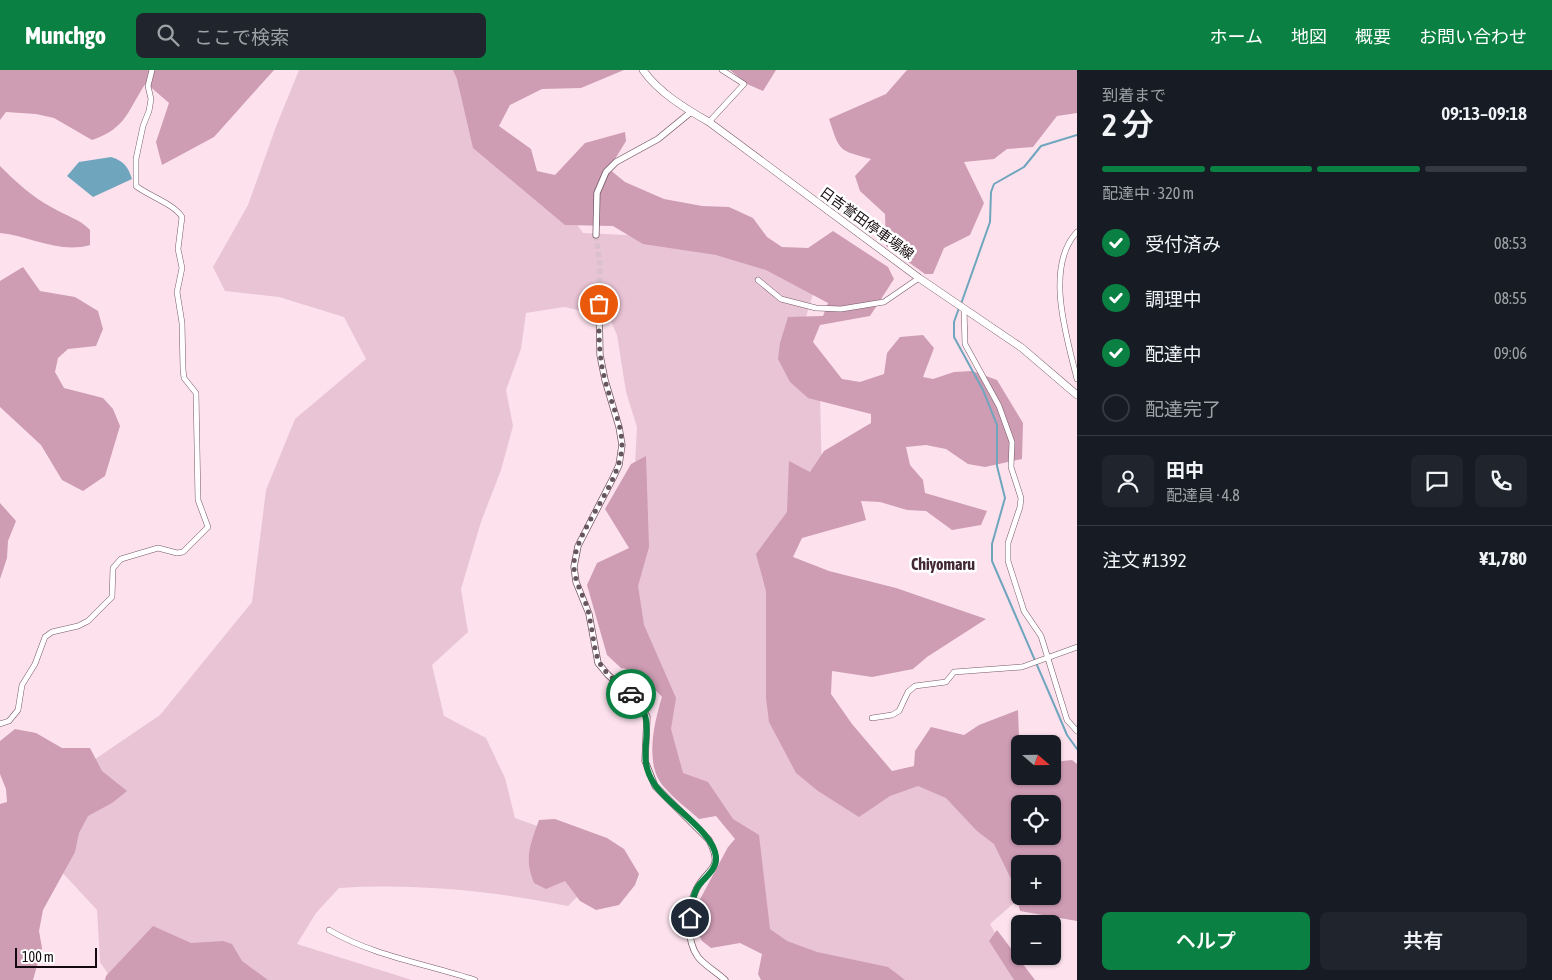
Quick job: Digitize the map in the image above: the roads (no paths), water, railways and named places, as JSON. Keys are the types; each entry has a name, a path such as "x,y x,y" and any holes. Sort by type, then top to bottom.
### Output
{"main road":[{"name":"日吉誉田停車場線","path":"643,70 654,84 691,112 709,122 919,278 1022,348 1077,396"}],"street":[{"path":"0,724 9,721 18,710 22,685 41,651 45,637 61,628 78,626 88,621 112,597 113,568 121,559 158,548 177,553 183,552 208,527 198,500 196,393 184,378 183,369 182,323 177,292 182,268 178,249 182,217 170,206 151,197 136,186 136,159 149,111 151,99 148,86 152,70"},
{"path":"709,122 744,84 722,70"},
{"path":"596,235 597,193 606,172 616,162 658,139 691,112"},
{"path":"1077,232 1065,252 1059,276 1065,329 1077,379"},
{"path":"758,280 781,300 816,308 841,309 884,302 919,278"},
{"path":"599,304 600,355 622,445 619,465 578,546 574,567 576,582 589,614 598,663 608,675 639,702 647,717 644,753 646,769 650,777 655,786 710,840 714,850 716,859 713,869 696,889 693,899 690,937 699,958 725,980"},
{"path":"964,308 965,344 999,406 1012,442 1011,467 1021,498 1020,507 1008,543 1008,561 1024,611 1041,636 1067,720 1077,731"},
{"path":"872,718 892,715 898,711 908,692 915,686 946,682 954,672 1022,668 1048,656 1077,647"},
{"path":"329,930 340,937 393,956 475,980"}],"water":[{"path":"111,157 125,165 132,179 93,197 67,176 79,162"}],"waterway":[{"path":"961,304 990,222 991,192 994,184 1024,167 1041,146 1077,135"},
{"path":"959,308 954,322 954,337 983,390 997,425 997,466 1005,498 992,544 992,561 1067,735 1077,749"}],"tunnel":[{"path":"596,235 600,265 599,304"}],"district":[{"name":"Chiyomaru","path":"943,564"}]}
